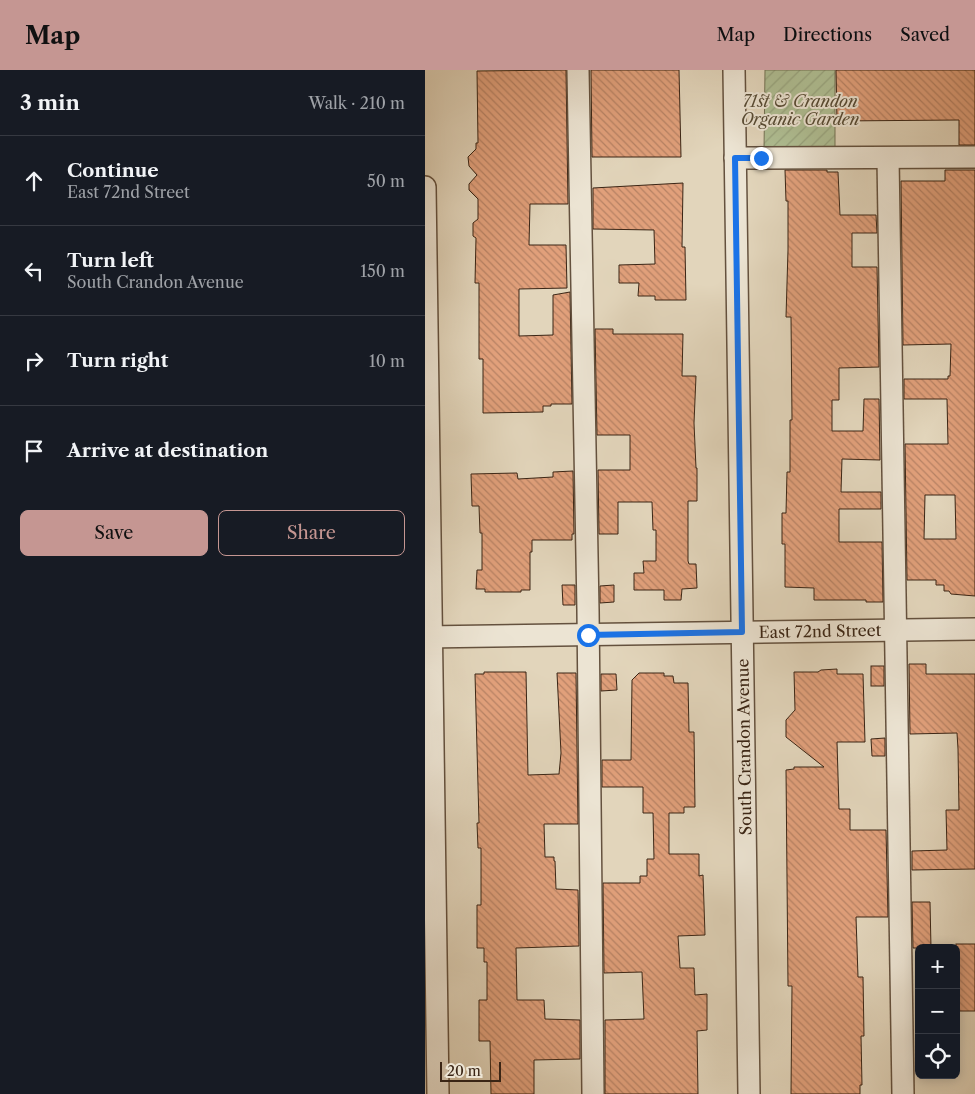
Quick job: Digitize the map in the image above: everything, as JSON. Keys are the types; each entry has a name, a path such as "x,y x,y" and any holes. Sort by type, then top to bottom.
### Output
{"street":[{"path":"578,70 588,635 593,1094"},
{"name":"South Crandon Avenue","path":"734,70 749,1094"},
{"path":"735,158 975,157"},
{"path":"887,158 903,1094"},
{"path":"425,187 428,637 438,1094"},
{"name":"East 72nd Street","path":"428,637 975,629"}],"green space":[{"name":"71st & Crandon Organic Garden","path":"765,70 835,70 835,150 764,150"}],"building":[{"path":"566,70 568,204 530,204 529,245 566,245 567,288 519,289 519,336 553,335 553,295 570,292 572,404 543,406 543,412 483,413 483,359 479,359 479,283 475,283 476,238 473,236 473,223 478,219 478,199 469,190 469,184 477,175 469,166 468,157 476,149 476,143 478,143 477,71"},
{"path":"591,70 679,70 681,157 592,157"},
{"path":"836,70 975,70 975,145 959,145 959,120 837,121"},
{"path":"785,170 827,170 827,172 838,172 840,215 876,215 877,233 852,233 852,267 877,267 879,367 839,368 839,400 832,400 832,431 863,431 864,399 879,399 880,460 842,459 841,492 881,492 881,509 839,509 839,542 882,542 883,602 866,602 866,600 814,600 814,588 785,587 785,544 782,544 782,513 786,513 787,472 790,472 790,420 792,420 791,317 786,317 788,201 786,201"},
{"path":"945,170 975,170 975,596 951,594 949,591 944,591 944,585 936,585 936,580 907,580 905,444 948,444 947,399 904,399 904,379 948,379 948,376 950,376 951,344 903,345 901,181 945,181","holes":["925,495 955,495 956,539 924,539"]},
{"path":"683,183 682,247 685,247 686,300 655,300 655,296 638,296 639,283 619,283 619,265 655,264 654,230 593,229 593,188"},
{"path":"595,329 613,329 613,334 683,334 682,376 696,376 694,423 697,501 688,501 688,561 689,564 696,564 697,588 682,589 681,600 664,600 664,590 634,590 634,573 644,573 643,561 656,561 656,530 653,530 652,502 618,502 618,534 599,534 598,470 630,470 630,435 597,435"},
{"path":"573,471 574,534 572,534 572,540 532,540 532,552 530,552 530,590 521,590 521,592 485,592 485,589 476,589 477,570 482,570 482,533 480,533 479,506 472,506 471,474 517,473 518,479 553,477 553,472"},
{"path":"562,585 575,585 575,605 563,605"},
{"path":"614,585 614,602 600,603 600,586"},
{"path":"909,664 926,664 926,674 975,674 975,869 912,870 912,851 947,850 946,810 959,810 957,733 910,734"},
{"path":"871,666 884,666 884,686 871,686"},
{"path":"837,669 837,674 863,674 865,742 837,742 839,809 850,809 850,830 886,830 888,917 856,917 858,977 863,977 864,1036 861,1036 862,1085 860,1085 860,1094 791,1094 792,986 788,986 786,770 794,769 794,767 824,767 786,737 786,720 795,710 794,672 818,672 821,670"},
{"path":"484,672 526,672 528,775 559,774 561,753 557,673 576,673 578,824 544,824 545,857 554,857 556,889 578,890 579,946 516,948 517,1000 544,1000 545,1019 580,1020 580,1059 534,1060 534,1094 491,1094 490,1041 479,1041 479,1000 487,1000 487,962 484,962 484,948 477,948 477,905 481,905 481,848 478,848 477,823 479,823 475,674 484,674"},
{"path":"639,673 664,673 664,676 673,676 674,683 688,683 689,732 694,732 695,807 684,807 684,813 669,813 669,854 699,854 699,876 703,875 705,935 678,936 680,968 694,968 695,995 707,994 707,1030 697,1031 698,1094 605,1094 605,1020 644,1019 642,972 604,973 603,883 640,883 640,876 647,876 647,859 654,859 653,813 643,813 643,787 602,787 602,760 631,760 632,680"},
{"path":"601,674 616,674 617,690 601,691"},
{"path":"885,738 885,756 872,756 871,739"},
{"path":"912,902 930,902 931,944 915,944 915,948 913,948"},
{"path":"960,944 975,944 975,1011 960,1011"}],"route":[{"path":"588,635 742,632 735,158 761,158"}]}
